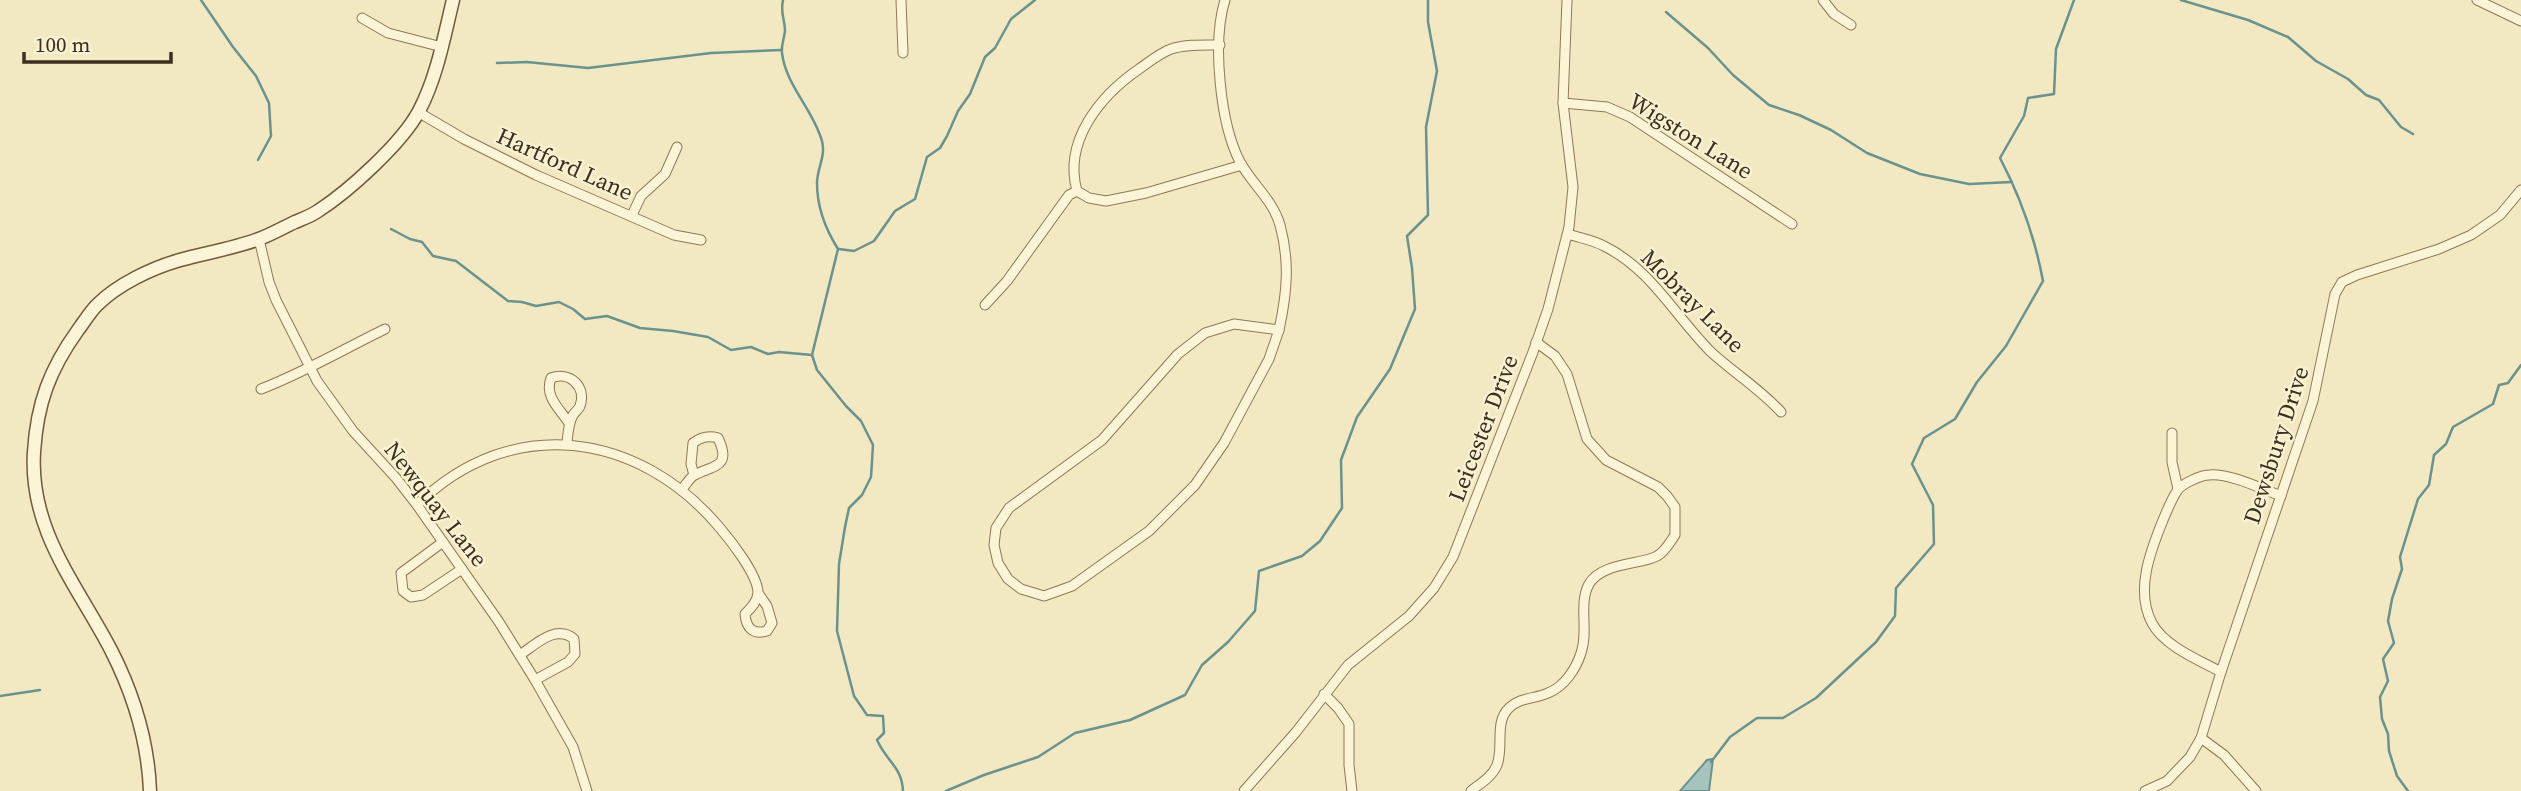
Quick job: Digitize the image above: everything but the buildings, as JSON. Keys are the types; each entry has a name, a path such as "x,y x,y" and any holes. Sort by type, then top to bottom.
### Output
{"main road":[{"path":"149,791 145,737 134,700 111,651 51,544 41,516 34,484 34,450 50,373 97,304 141,274 179,260 259,239 318,211 359,177 392,146 418,112 442,47 453,0"}],"street":[{"path":"901,0 903,53"},
{"path":"1225,0 1220,45 1223,111 1231,142 1242,165 1264,192 1279,222 1287,255 1287,291 1279,330 1269,359 1224,443 1195,485 1149,531 1072,586 1044,596 1021,589 1008,579 998,564 994,545 996,528 1009,508 1102,440 1178,354 1205,333 1234,324 1279,330"},
{"name":"Leicester Drive","path":"1244,791 1296,732 1348,665 1409,615 1445,573 1536,342 1568,234 1573,187 1563,103 1567,0"},
{"path":"1823,0 1834,14 1851,25"},
{"path":"2477,0 2521,21"},
{"path":"362,18 388,33 442,47"},
{"path":"1077,191 1073,167 1083,130 1093,112 1122,80 1172,48 1220,45"},
{"name":"Wigston Lane","path":"1563,103 1607,107 1630,117 1792,224"},
{"name":"Hartford Lane","path":"418,112 464,139 536,175 674,234 701,240"},
{"path":"632,215 641,196 665,174 677,147"},
{"path":"1077,191 1089,198 1107,201 1146,193 1242,165"},
{"name":"Dewsbury Drive","path":"2145,791 2167,781 2190,757 2201,738 2312,401 2334,294 2342,282 2439,249 2471,235 2500,215 2521,190"},
{"path":"985,304 1014,272 1069,195 1077,191"},
{"name":"Mobray Lane","path":"1568,234 1600,244 1634,266 1652,282 1713,353 1766,396 1781,412"},
{"name":"Newquay Lane","path":"259,239 276,300 333,406 417,505 520,655 573,747 587,791"},
{"path":"261,389 289,378 385,329"},
{"path":"1471,791 1488,778 1496,767 1500,754 1502,720 1507,709 1525,698 1547,694 1559,688 1582,653 1584,603 1590,583 1603,572 1628,562 1657,556 1675,535 1675,507 1658,487 1606,460 1587,439 1567,374 1555,356 1536,342"},
{"path":"567,443 569,423 580,406 580,389 573,379 559,375 551,379 550,393 559,412 569,423"},
{"path":"2172,433 2172,462 2178,489 2149,559 2144,604 2153,625 2169,641 2221,672"},
{"path":"682,489 694,475 712,469 721,462 723,455 718,438 700,438 693,443 691,464 694,475"},
{"path":"417,505 464,468 483,459 527,446 567,443 603,450 649,468 682,489 727,536 755,582 758,593"},
{"path":"2178,489 2209,475 2233,478 2281,496"},
{"path":"443,542 401,573 403,591 411,597 423,595 462,569"},
{"path":"520,655 548,636 558,633 567,633 574,639 575,654 568,662 536,680"},
{"path":"1324,694 1349,724 1352,791"},
{"path":"2201,738 2224,755 2256,791"}],"water":[{"path":"1713,759 1709,791 1680,791 1707,760"}],"waterway":[{"path":"201,0 256,76 269,103 271,136 258,160"},
{"path":"783,0 784,65 813,118 822,141 823,152 817,183 820,209 838,249 812,355 817,370 861,421 873,445 871,477 862,495 849,508 845,527 839,564 837,631 854,696 867,715 883,716 884,733 877,740 897,770 903,791"},
{"path":"839,249 854,251 874,241 895,211 915,199 927,157 940,148 947,136 958,111 970,94 985,57 995,48 1011,19 1035,0"},
{"path":"946,791 1038,757 1075,733 1130,720 1185,695 1202,665 1228,642 1255,611 1259,571 1302,556 1320,541 1342,508 1341,460 1357,417 1390,369 1415,309 1407,236 1428,215 1426,127 1437,71 1428,22 1428,0"},
{"path":"1711,762 1730,737 1757,718 1783,718 1816,698 1876,642 1895,616 1896,588 1934,544 1933,505 1912,464 1924,438 1955,419 1977,382 2006,346 2043,281 2026,218 2000,158 2024,116 2028,98 2054,94 2056,49 2074,0"},
{"path":"2181,0 2248,20 2288,37 2316,61 2348,79 2366,95 2379,100 2401,127 2413,134"},
{"path":"1666,12 1769,105 1799,115 1831,130 1867,153 1920,174 1969,184 2012,182"},
{"path":"497,63 527,62 588,68 711,53 781,50"},
{"path":"391,229 422,242 433,256 456,261 508,301 536,306 559,302 585,319 607,316 640,328 708,337 731,350 751,347 768,354 779,352 812,355"},
{"path":"2408,791 2397,776 2389,751 2380,697 2388,681 2383,659 2394,643 2388,621 2402,569 2400,557 2418,499 2429,485 2434,455 2446,444 2453,427 2493,404 2499,385 2508,383 2521,365"},
{"path":"0,696 40,690"}]}
